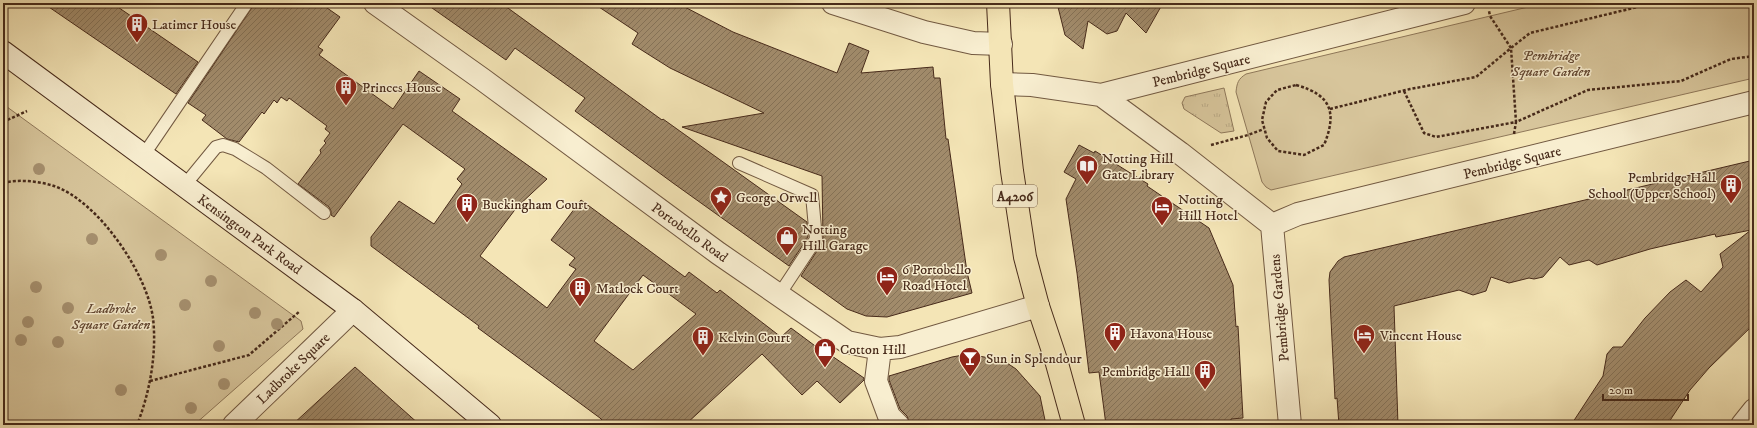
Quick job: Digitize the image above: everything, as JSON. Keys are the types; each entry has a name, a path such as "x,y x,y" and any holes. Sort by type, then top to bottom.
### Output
{"main road":[{"name":"A4206","path":"998,3 1002,84 1012,171 1025,258 1074,425"}],"street":[{"name":"Portobello Road","path":"375,3 482,79 718,253 847,342 880,349 900,347 1038,306"},
{"path":"833,3 924,32 973,43 1001,44"},
{"name":"Pembridge Square","path":"1002,84 1032,85 1101,95 1464,3"},
{"name":"Kensington Park Road","path":"3,52 352,310 490,425"},
{"name":"Pembridge Square","path":"1101,95 1180,153 1272,225 1298,214 1754,102"},
{"name":"Pembridge Gardens","path":"1272,225 1290,425"},
{"name":"Ladbroke Square","path":"234,425 352,310"},
{"path":"880,349 876,381 889,416 898,425"},
{"path":"1742,425 1754,410"}],"lane":[{"path":"143,156 247,3"},
{"path":"184,186 216,147 223,145 235,149 266,168 324,212"},
{"path":"739,163 812,195 816,239 779,295"}],"path":[{"path":"1330,109 1404,91 1476,77 1530,33 1654,3"},
{"path":"1490,16 1512,48 1516,122 1514,134"},
{"path":"1404,91 1424,133 1436,137 1516,122 1588,90 1681,81 1731,59 1754,56"},
{"path":"1296,85 1311,89 1322,97 1330,109 1331,128 1324,145 1304,155 1278,151 1267,138 1262,120 1266,102 1277,90 1296,85"},
{"path":"3,122 27,111"},
{"path":"1248,135 1264,129"},
{"path":"3,184 30,181 55,186 76,198 93,212 112,232 130,260 145,288 152,317 154,341 150,380 137,425"},
{"path":"150,380 249,355 300,311"}],"green space":[{"name":"Pembridge Square Garden","path":"1545,3 1754,3 1754,78 1271,190 1262,182 1236,92 1238,82 1246,74"},
{"path":"1224,88 1234,131 1221,133 1184,109 1182,103 1185,97"},
{"name":"Ladbroke Square Garden","path":"3,104 301,321 303,329 194,425 3,425"}],"building":[{"name":"Latimer House","path":"43,3 112,3 198,62 176,94"},
{"path":"255,3 320,3 340,17 318,47 323,50 319,55 393,109 419,71 460,99 452,111 547,179 517,207 480,256 547,308 576,269 569,265 575,258 551,240 581,200 685,277 689,272 717,293 720,290 781,337 791,328 826,354 829,354 864,378 864,380 840,403 817,381 802,395 762,354 685,425 607,425 600,418 478,328 479,326 371,246 371,237 399,201 434,224 462,184 457,179 465,169 403,124 334,217 331,215 329,207 298,184 321,153 320,150 326,143 324,141 330,133 325,129 327,126 289,98 287,101 281,97 277,103 274,100 264,114 262,112 239,142 227,139 202,120 206,115 188,103","holes":["643,275 696,314 633,370 594,341"]},
{"path":"425,3 501,3 662,120 663,119 807,222 808,237 789,266 575,111 585,98 515,48 506,60"},
{"path":"593,3 677,3 733,32 837,73 849,43 869,51 861,73 933,67 934,78 940,78 946,139 948,139 967,272 972,293 887,317 866,316 847,309 801,276 823,239 822,176 682,127 764,113 670,68 632,44 638,33"},
{"path":"1057,3 1163,3 1146,33 1126,13 1117,31 1107,34 1088,21 1083,49 1065,35"},
{"path":"1079,145 1094,153 1095,151 1148,184 1147,186 1209,228 1233,285 1236,327 1238,326 1243,418 1231,419 1231,425 1206,425 1206,422 1161,425 1106,425 1099,372 1089,373 1077,273 1066,199 1076,179 1064,172"},
{"path":"1754,160 1754,324 1709,368 1690,390 1667,425 1571,425 1603,376 1607,354 1613,347 1622,347 1645,318 1670,292 1686,280 1701,292 1723,267 1720,254 1751,230 1716,237 1715,234 1650,249 1597,265 1589,260 1569,265 1560,257 1543,277 1534,279 1529,278 1509,283 1491,277 1486,291 1473,295 1459,290 1394,306 1398,425 1339,425 1337,398 1335,399 1329,280 1330,272 1338,261 1344,257"},
{"path":"969,354 1004,361 1016,369 1040,396 1046,425 910,425 907,416 900,409 889,380 889,376 952,357"},
{"path":"355,367 420,425 292,425"}],"place":[{"name":"Latimer House","path":"137,44"},
{"name":"Princes House","path":"346,106"},
{"name":"Notting Hill Gate Library","path":"1087,186"},
{"name":"Pembridge Hall School (Upper School)","path":"1731,204"},
{"name":"George Orwell","path":"721,216"},
{"name":"Buckingham Court","path":"467,224"},
{"name":"Notting Hill Hotel","path":"1162,226"},
{"name":"Notting Hill Garage","path":"787,256"},
{"name":"6 Portobello Road Hotel","path":"887,296"},
{"name":"Matlock Court","path":"580,308"},
{"name":"Havona House","path":"1115,352"},
{"name":"Vincent House","path":"1364,354"},
{"name":"Kelvin Court","path":"703,356"},
{"name":"Cotton Hill","path":"825,368"},
{"name":"Sun in Splendour","path":"970,378"},
{"name":"Pembridge Hall","path":"1205,390"}]}
